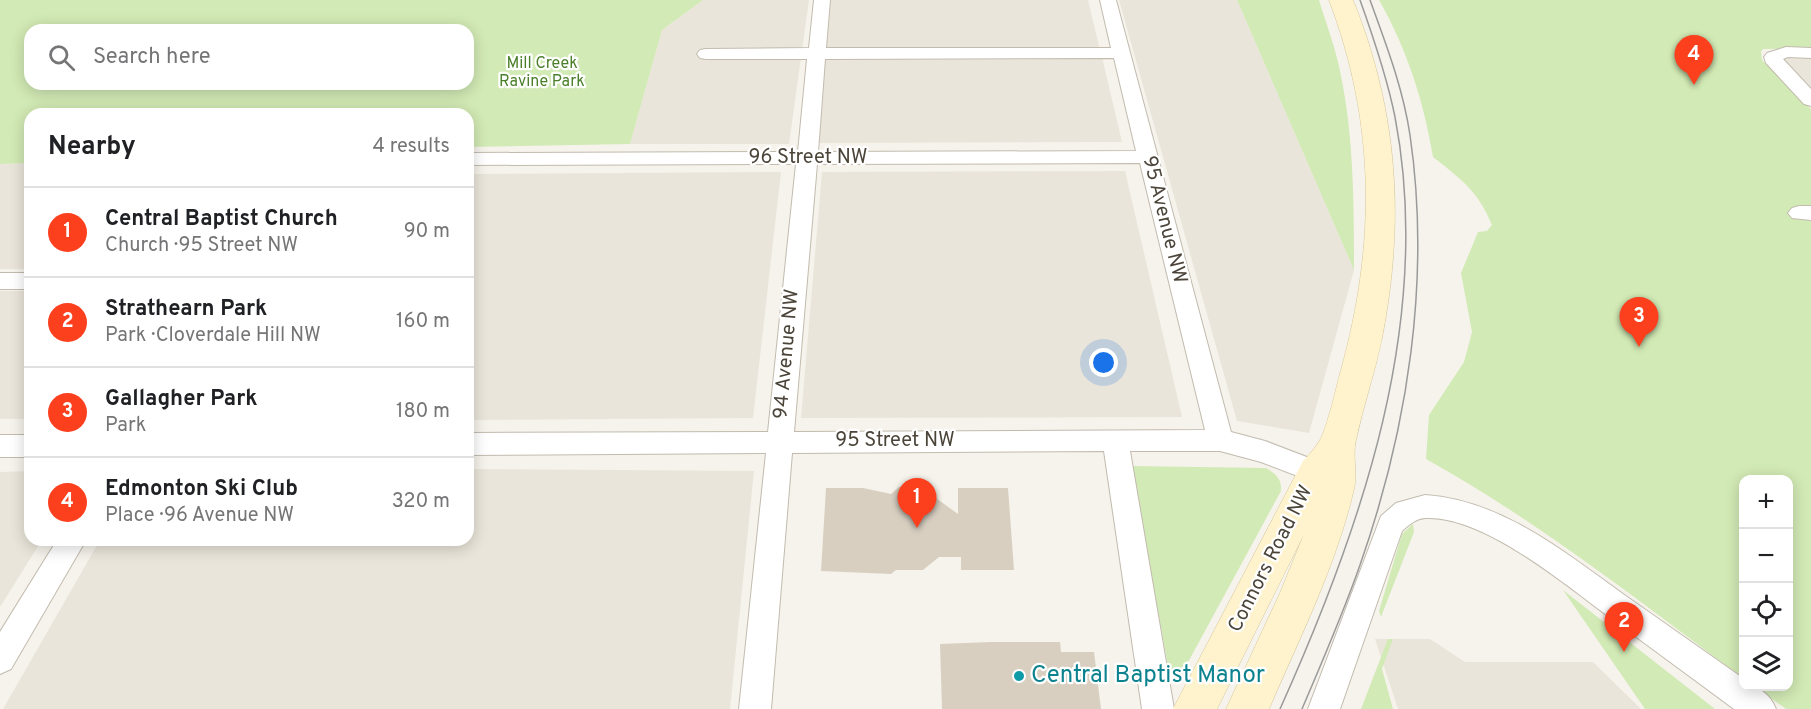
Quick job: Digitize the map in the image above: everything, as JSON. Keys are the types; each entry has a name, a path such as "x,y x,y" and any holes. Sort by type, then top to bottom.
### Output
{"main road":[{"name":"Connors Road NW","path":"1194,709 1326,459 1366,336 1373,293 1380,188 1379,147 1360,47 1341,0"},
{"name":"Connors Road NW","path":"1246,709 1314,554 1337,483 1326,459"}],"street":[{"name":"94 Avenue NW","path":"755,709 805,158 822,0"},
{"name":"95 Avenue NW","path":"1108,0 1220,440"},
{"path":"1811,52 1775,54 1773,57 1775,63 1811,99"},
{"path":"706,54 1122,53"},
{"name":"96 Street NW","path":"474,159 1148,157"},
{"path":"0,281 24,281"},
{"name":"95 Street NW","path":"474,444 1220,440 1274,455 1326,459"},
{"path":"1115,441 1158,709"},
{"path":"0,446 24,446"},
{"path":"1324,709 1391,524 1398,514 1410,509 1445,508 1465,514 1523,540 1574,573 1760,709"},
{"path":"0,658 68,546"}],"shaded area":[{"path":"703,0 809,0 789,144 630,144 662,30"},
{"path":"830,0 1088,0 1100,50 826,50"},
{"path":"1119,0 1237,0 1354,270 1309,433 1237,421"},
{"path":"1102,57 1122,142 818,143 825,58"},
{"path":"1811,57 1811,91 1782,59"},
{"path":"24,163 24,269 0,269 0,164"},
{"path":"1125,171 1182,417 801,418 822,172"},
{"path":"781,172 753,418 474,420 474,174"},
{"path":"0,291 24,291 24,419 0,419"},
{"path":"474,469 754,471 730,709 3,709 97,546 474,546"},
{"path":"24,471 24,546 38,546 0,607 0,472"},
{"path":"1375,639 1430,639 1465,662 1593,662 1641,709 1398,709"}],"green space":[{"name":"Mill Creek Ravine Park","path":"0,0 703,0 662,30 630,144 474,147 474,108 24,108 24,163 0,164"},
{"path":"1237,0 1319,0 1338,62 1347,113 1353,192 1354,270"},
{"path":"1379,0 1811,0 1811,48 1763,49 1761,52 1762,60 1811,109 1811,709 1786,709 1761,691 1793,691 1793,475 1739,475 1739,675 1548,536 1468,483 1426,459 1429,415 1464,362 1472,332 1461,273 1478,232 1487,231 1492,225 1475,194 1433,157 1425,116 1413,76"},
{"path":"1132,466 1266,468 1275,475 1280,483 1281,491 1180,677 1171,673 1168,666"},
{"path":"1413,524 1414,532 1381,617 1379,611 1402,534"},
{"path":"1563,590 1715,709 1645,709"},
{"path":"1388,639 1393,639 1382,669 1393,709 1361,709"}],"building":[{"path":"899,487 922,488 958,514 958,488 1008,488 1014,570 961,570 961,557 939,557 923,570 896,570 891,574 821,571 826,488 863,488 891,494"},
{"name":"Central Baptist Manor","path":"1060,642 1061,652 1094,652 1101,709 942,709 940,644"}],"tram line":[{"path":"1280,709 1338,568 1363,495 1383,421 1397,346 1405,270 1405,193 1392,102 1360,0"},
{"path":"1302,709 1347,602 1377,513 1391,460 1411,353 1418,244 1416,189 1410,135 1398,83 1370,0"}],"place":[{"name":"Edmonton Ski Club","path":"1694,85"},
{"name":"Gallagher Park","path":"1639,347"},
{"name":"Central Baptist Church","path":"917,528"},
{"name":"Strathearn Park","path":"1624,652"},
{"name":"Central Baptist Manor","path":"1019,676"}]}
